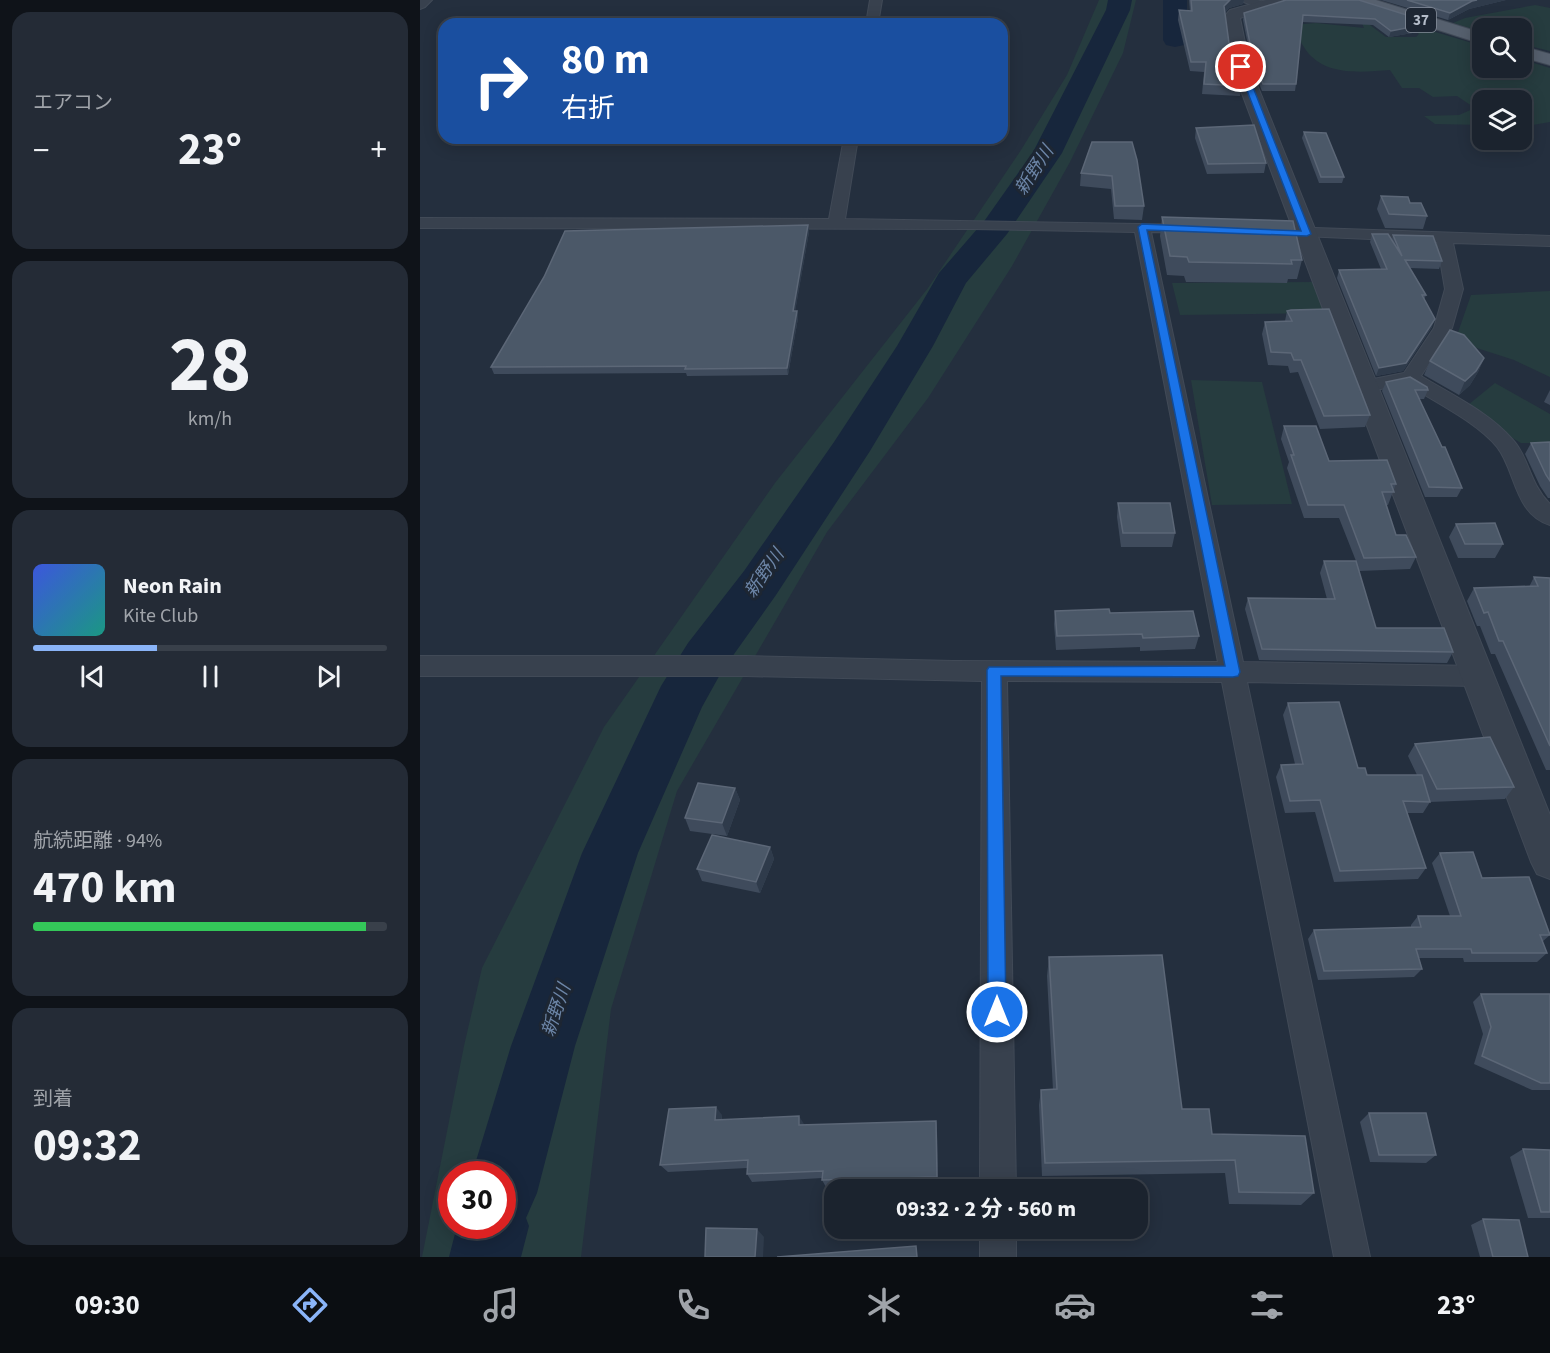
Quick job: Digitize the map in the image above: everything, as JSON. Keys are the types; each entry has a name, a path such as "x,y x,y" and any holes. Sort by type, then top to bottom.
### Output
{"main road":[{"name":"37","path":"1360,0 1472,36"},
{"path":"1532,54 1550,60"}],"street":[{"path":"420,4 424,0"},
{"path":"873,18 876,0"},
{"path":"1263,2 1236,13 1232,17 1241,67 1550,862"},
{"path":"836,224 850,144"},
{"path":"420,223 972,224 1207,228"},
{"path":"1142,227 1352,1257"},
{"path":"1273,231 1550,241"},
{"path":"1410,378 1443,328 1455,289 1444,237"},
{"path":"1365,386 1410,378 1484,424 1507,445 1529,496 1550,517"},
{"path":"420,666 746,666 1476,676"},
{"path":"994,670 998,1179"},
{"path":"998,1239 998,1257"}],"green space":[{"path":"1099,0 1136,0 1123,53 1070,162 1012,266 928,398 827,532 677,791 611,1009 581,1257 422,1257 438,1177 438,1239 516,1239 516,1161 441,1161 482,968 604,727 775,483 928,288 1021,150 1067,75"},
{"path":"1535,5 1550,8 1550,51 1532,47 1532,18 1472,18 1472,29 1453,23 1465,18"},
{"path":"1382,16 1472,43 1472,78 1532,78 1532,62 1550,68 1550,122 1532,125 1532,90 1472,90 1472,106 1457,96 1433,97 1419,88 1402,88 1390,70 1347,71 1326,66 1309,54 1292,25 1316,23 1364,28 1361,21 1366,22 1386,37 1416,37 1419,34 1413,29"},
{"path":"1472,109 1472,125 1435,124 1424,116 1459,115"},
{"path":"1315,282 1326,313 1180,315 1172,283"},
{"path":"1550,291 1550,377 1514,360 1455,341 1471,295"},
{"path":"1191,380 1262,382 1292,504 1212,505"},
{"path":"1495,383 1550,414 1550,448 1545,443 1521,443 1463,409"}],"building":[{"path":"1191,0 1230,0 1224,6 1231,58 1242,86 1204,84 1206,62 1191,62 1179,10 1192,11"},
{"path":"1286,0 1359,0 1432,23 1391,31 1375,19 1303,15 1296,84 1263,84 1253,59 1244,13"},
{"path":"1407,0 1477,0 1450,13"},
{"path":"1254,125 1266,163 1208,164 1196,128"},
{"path":"1304,132 1326,133 1344,177 1321,177"},
{"path":"1092,142 1132,142 1144,206 1115,206 1112,176 1081,173"},
{"path":"1381,196 1408,197 1410,203 1421,203 1427,216 1389,214"},
{"path":"1162,217 1293,221 1302,260 1291,260 1292,264 1189,262 1187,257 1170,256"},
{"path":"808,225 793,311 797,311 787,368 491,367 544,277 565,231"},
{"path":"1372,234 1388,234 1402,256 1393,235 1433,236 1442,261 1405,260 1426,295 1422,295 1435,319 1406,363 1379,368 1339,270 1387,269"},
{"path":"1329,309 1370,415 1324,416 1301,360 1294,360 1291,353 1271,352 1265,322 1292,321 1287,311 1291,310"},
{"path":"1450,330 1464,335 1484,358 1476,371 1465,381 1430,361"},
{"path":"1410,377 1427,387 1428,390 1415,390 1442,447 1445,447 1462,488 1429,487 1386,382"},
{"path":"1284,426 1316,426 1329,461 1387,460 1396,484 1391,484 1394,492 1382,492 1396,535 1406,535 1416,557 1364,558 1344,505 1308,505"},
{"path":"1550,442 1550,481 1531,443"},
{"path":"1118,503 1170,503 1175,533 1123,533"},
{"path":"1495,523 1503,544 1465,544 1456,524"},
{"path":"1324,561 1356,561 1376,628 1444,628 1453,652 1262,649 1248,598 1335,599"},
{"path":"1534,577 1550,578 1550,746 1503,641 1499,641 1488,612 1484,613 1474,588 1538,586"},
{"path":"1109,609 1110,613 1193,611 1199,636 1143,638 1142,634 1057,636 1055,611"},
{"path":"1339,702 1358,768 1365,768 1367,775 1422,775 1430,802 1403,801 1426,868 1340,871 1320,800 1290,801 1281,765 1303,764 1288,703"},
{"path":"1490,737 1514,787 1437,789 1415,744"},
{"path":"698,783 735,788 722,823 685,818"},
{"path":"712,835 770,847 756,882 697,869"},
{"path":"1473,852 1482,878 1529,877 1550,935 1540,935 1547,953 1472,953 1471,949 1416,949 1422,969 1324,971 1314,930 1421,927 1418,916 1461,916 1440,853"},
{"path":"1162,955 1182,1109 1209,1109 1212,1134 1305,1136 1314,1193 1239,1192 1235,1160 1045,1163 1041,1090 1057,1089 1049,957"},
{"path":"1481,994 1550,994 1550,1083 1541,1083 1482,1056 1491,1027"},
{"path":"716,1107 715,1120 799,1116 799,1125 936,1121 937,1177 822,1180 823,1171 747,1174 748,1160 660,1165 669,1109"},
{"path":"1369,1113 1426,1113 1436,1155 1379,1155"},
{"path":"1523,1149 1550,1150 1550,1212 1541,1212"},
{"path":"1483,1219 1519,1220 1528,1257 1493,1257"},
{"path":"706,1228 757,1229 755,1257 705,1257"},
{"path":"916,1246 917,1257 777,1257"}],"waterway":[{"name":"新野川","path":"511,1161 543,1046 610,853 679,701 705,657 760,583 849,451 915,346 951,280 996,227 1047,153 1118,10 1120,0"},
{"path":"1175,0 1175,40"},
{"name":"新野川","path":"485,1257 490,1239"}],"route":[{"path":"997,1012 994,670 1233,672 1142,227 1307,234 1241,67"}]}
